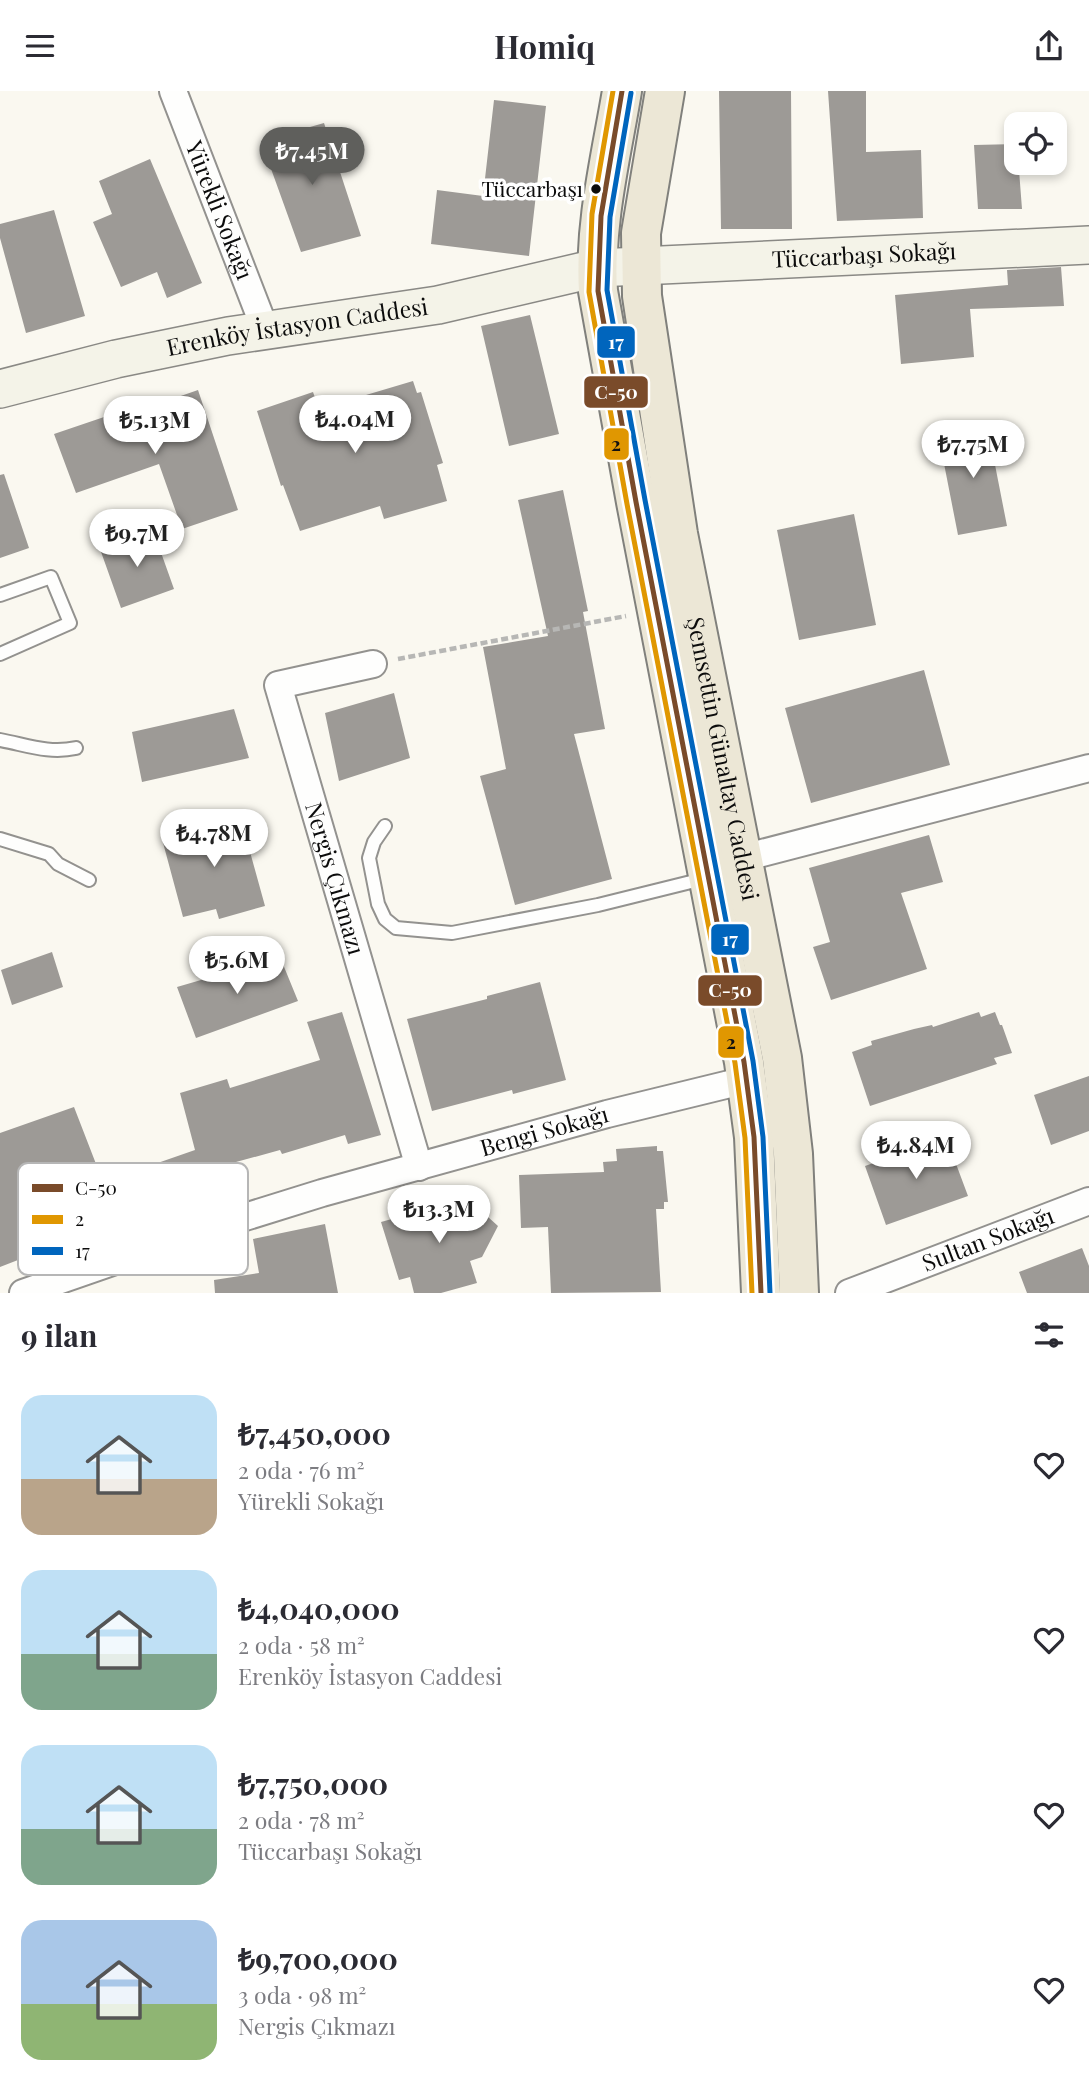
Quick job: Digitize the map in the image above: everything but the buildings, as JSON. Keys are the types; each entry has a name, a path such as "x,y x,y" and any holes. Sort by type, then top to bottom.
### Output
{"main road":[{"name":"Şemsettin Günaltay Caddesi","path":"622,91 600,221 597,268 604,330 746,1080 754,1137 761,1293"},
{"name":"Şemsettin Günaltay Caddesi","path":"665,91 641,233 643,308 677,534 743,858 788,1102 795,1185 799,1293"}],"street":[{"name":"Yürekli Sokağı","path":"173,91 265,329"},
{"name":"Tüccarbaşı Sokağı","path":"640,267 1089,245"},
{"path":"597,268 640,267"},
{"name":"Erenköy İstasyon Caddesi","path":"0,389 116,359 265,329 438,305 597,268"},
{"name":"Nergis Çıkmazı","path":"373,664 278,685 419,1167"},
{"path":"743,858 1089,768"},
{"name":"Bengi Sokağı","path":"248,1217 607,1114 746,1080"},
{"name":"Sultan Sokağı","path":"849,1293 1089,1201"},
{"name":"Bengi Sokağı","path":"23,1293 76,1275"}],"lane":[{"path":"0,595 51,577 69,623 0,654"},
{"path":"0,740 45,750 76,748"},
{"path":"385,826 374,842 369,858 378,904 385,919 396,927 452,933 598,905 708,878"},
{"path":"0,839 49,854 58,864 89,880"}],"path":[{"path":"373,664 657,611"}],"transit line":[{"name":"2","path":"613,91 592,214 589,292 627,504 735,1063 745,1138 752,1293"},
{"name":"C-50","path":"622,91 601,216 598,291 744,1062 754,1137 761,1293"},
{"name":"17","path":"631,93 610,217 607,290 753,1061 763,1137 770,1293"}],"place":[{"name":"Tüccarbaşı","path":"596,189"}]}
